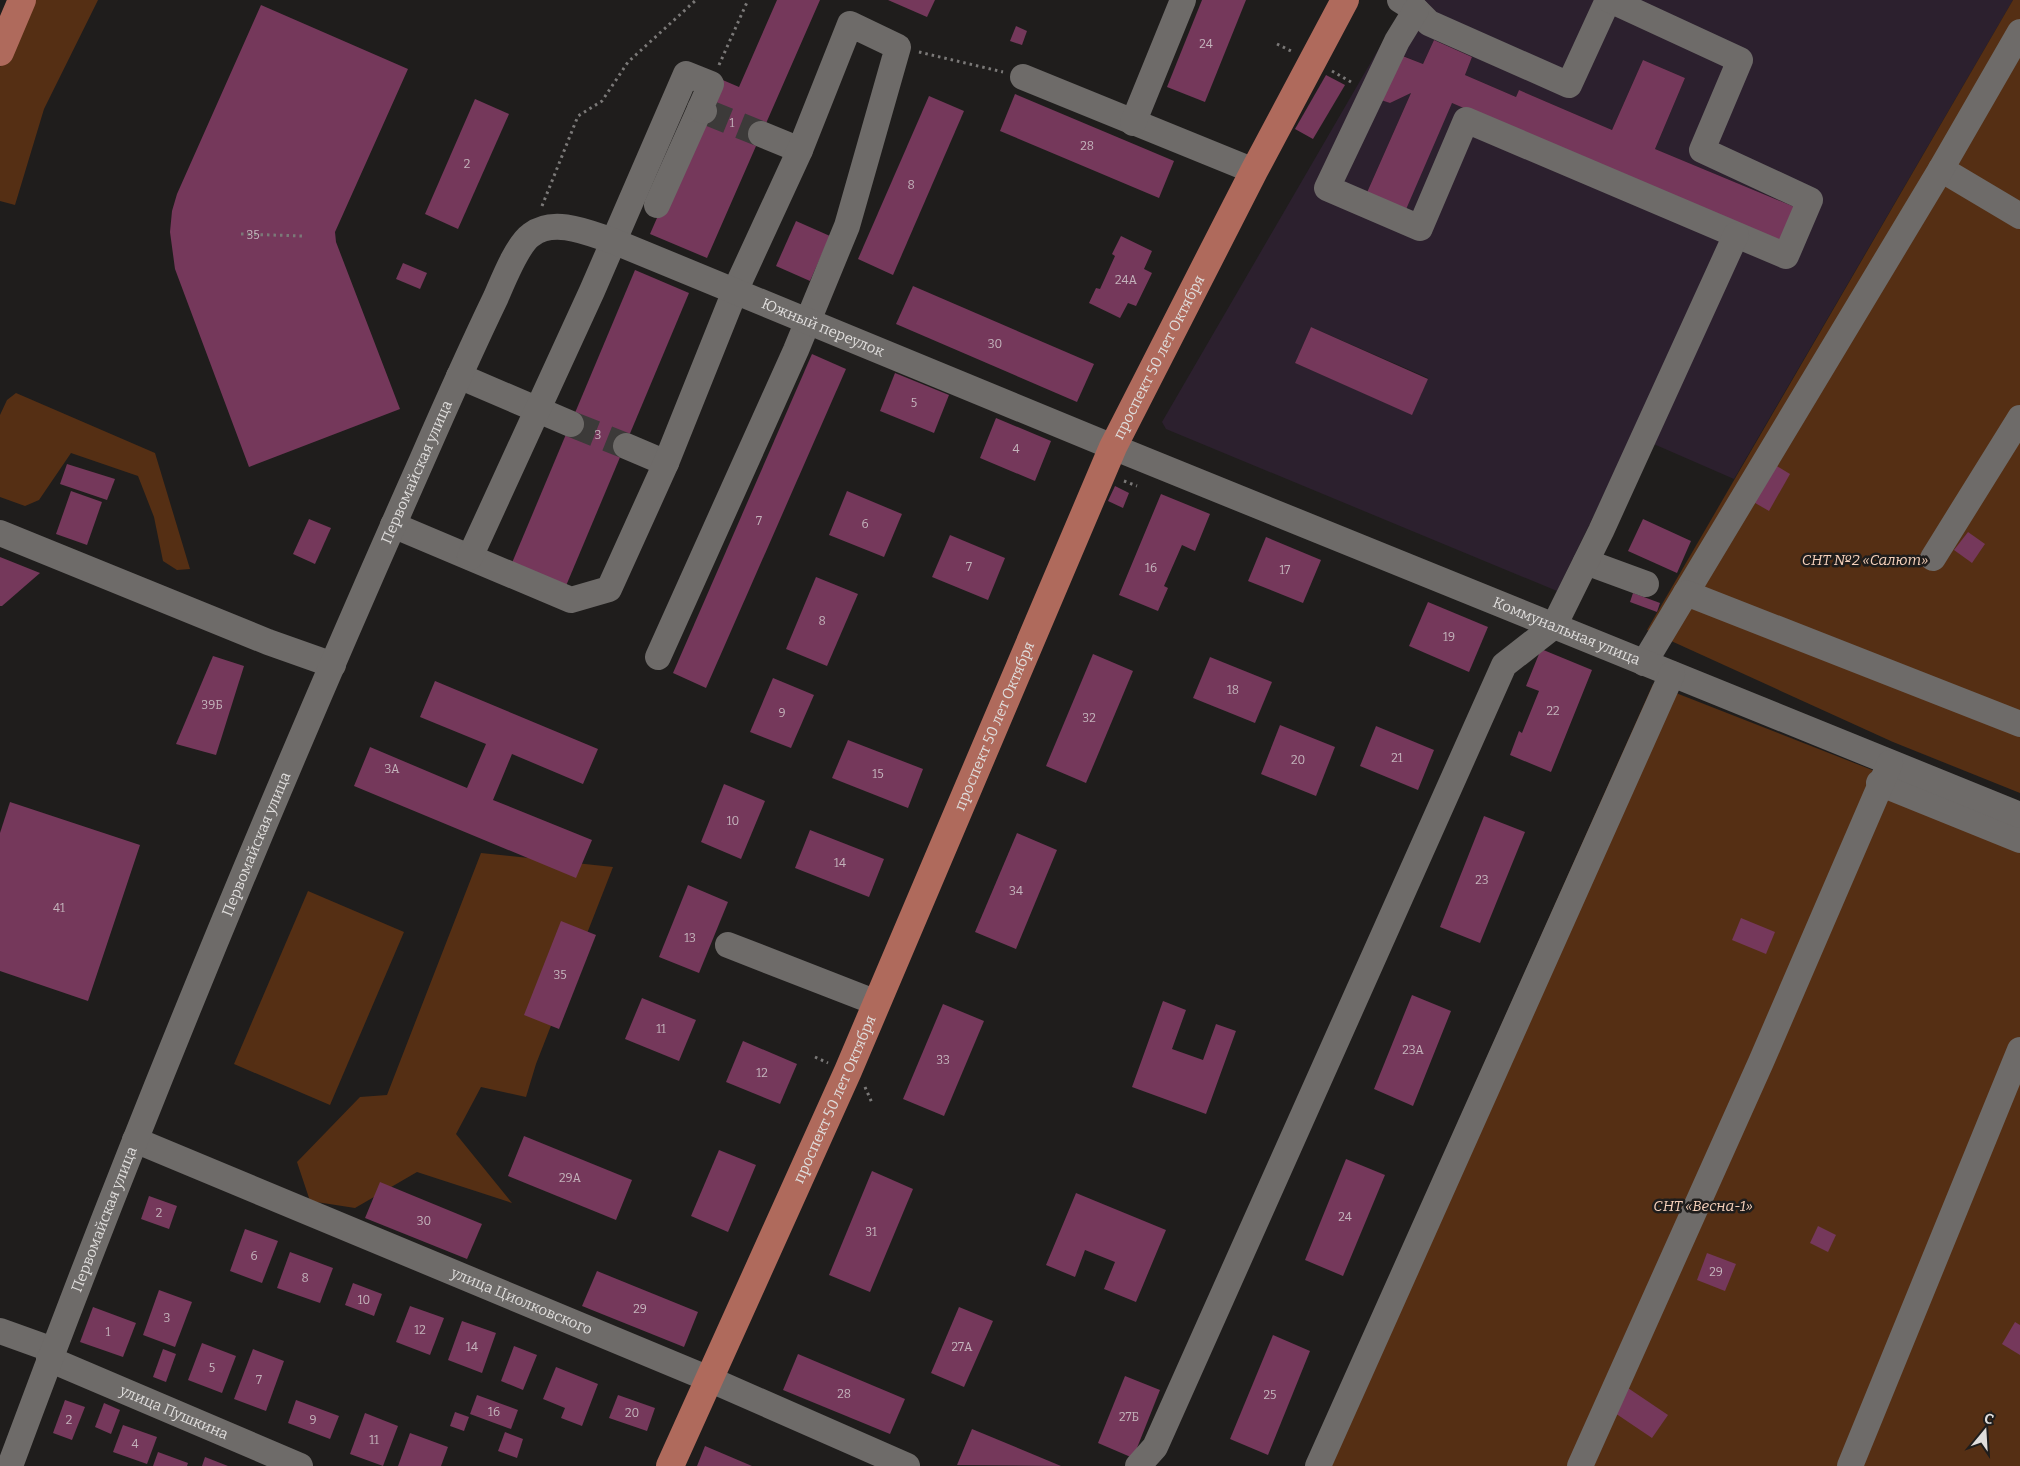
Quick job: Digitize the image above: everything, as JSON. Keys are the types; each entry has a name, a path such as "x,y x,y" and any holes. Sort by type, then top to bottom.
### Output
{"main road":[{"path":"0,52 22,0"},
{"name":"проспект 50 лет Октября","path":"670,1466 877,1002 1113,447 1254,171 1345,0"}],"street":[{"path":"1133,122 1182,0"},
{"path":"1608,0 1740,60 1702,150 1810,200 1786,256 1466,120 1420,228 1327,188 1398,41 1408,5 1429,23 1569,85 1608,0"},
{"path":"393,525 571,600 609,589 666,463 735,291 800,150 850,24 898,46 847,226 807,321 658,657"},
{"path":"1644,663 1941,169 2020,32"},
{"path":"470,557 537,411 686,74 710,84 702,110 657,205"},
{"path":"1022,77 1254,171"},
{"path":"761,134 800,150"},
{"path":"1941,169 2020,216"},
{"name":"Южный переулок","path":"530,235 550,226 573,228 613,241 1113,447"},
{"path":"1138,1466 1155,1448 1504,665 1554,626 1586,562 1736,234"},
{"name":"Первомайская улица","path":"7,1464 136,1140 309,715 333,665 459,376 512,263 530,235"},
{"path":"459,376 571,424"},
{"path":"1933,558 2020,418"},
{"path":"626,446 666,463"},
{"name":"Коммунальная улица","path":"1113,447 1672,674 1884,773 2020,815"},
{"path":"0,533 268,642 333,665"},
{"path":"1586,562 1646,584"},
{"path":"1686,594 2020,724"},
{"path":"1318,1466 1672,674"},
{"path":"1580,1466 1761,1062 1884,773 2020,840"},
{"path":"728,945 877,1002"},
{"path":"1850,1466 2020,1050"},
{"name":"улица Циолковского","path":"136,1140 710,1379 907,1466"},
{"name":"улица Пушкина","path":"0,1331 300,1466"}],"path":[{"path":"530,235 578,116 602,101 628,62 696,0"},
{"path":"710,84 748,0"},
{"path":"898,46 1022,77"},
{"path":"241,234 302,236"}],"shaded area":[{"path":"1407,0 2013,0 1734,479 1633,435 1557,591 1166,429 1162,422","holes":["1434,40 1472,57 1465,75 1516,97 1519,90 1612,130 1643,60 1685,78 1655,149 1797,208 1621,175 1452,103 1365,197 1411,93 1390,103 1381,99 1401,55 1423,64","1311,327 1428,378 1412,414 1295,363"]}],"green space":[{"path":"31,0 98,0 44,109 15,205 0,201 0,67"},
{"name":"СНТ №2 «Салют»","path":"2013,0 2020,0 2020,793 1893,742 1647,630"},
{"path":"16,393 155,453 190,569 177,570 163,561 154,517 138,476 71,453 39,500 25,506 0,497 0,415 7,400"},
{"name":"СНТ «Весна-1»","path":"1653,684 2020,828 2020,1466 1305,1466"},
{"path":"481,853 613,867 536,1064 526,1097 481,1087 456,1134 512,1203 417,1172 355,1208 310,1201 297,1162 360,1097 387,1095"},
{"path":"308,891 404,932 330,1105 234,1064"}],"building":[{"path":"777,0 820,0 707,258 650,234 718,78 739,87"},
{"path":"888,0 935,0 927,17"},
{"path":"1202,0 1246,0 1205,102 1167,87"},
{"path":"261,5 408,69 335,232 336,242 400,409 249,467 175,269 170,232 172,211 177,194"},
{"path":"1016,26 1027,31 1022,45 1010,41"},
{"path":"1434,40 1472,57 1465,75 1516,97 1519,90 1612,130 1643,60 1685,78 1655,149 1797,208 1782,245 1452,103 1404,214 1365,197 1411,93 1390,103 1381,100 1400,55 1423,64"},
{"path":"1326,75 1345,85 1313,139 1295,129"},
{"path":"1015,94 1174,161 1159,198 1000,131"},
{"path":"929,96 964,111 893,275 858,259"},
{"path":"475,99 509,114 458,229 425,214"},
{"path":"796,221 830,236 810,281 776,266"},
{"path":"1121,236 1152,251 1144,269 1152,273 1136,306 1128,303 1120,318 1089,303 1096,288 1100,289 1115,256 1112,254"},
{"path":"403,263 427,273 420,289 396,279"},
{"path":"635,270 689,293 563,593 509,570"},
{"path":"913,286 1094,364 1077,402 896,324"},
{"path":"1311,327 1428,379 1412,415 1295,363"},
{"path":"812,354 846,369 706,688 673,673"},
{"path":"895,373 949,395 934,433 880,411"},
{"path":"996,418 1051,441 1035,481 980,458"},
{"path":"1772,463 1790,474 1769,511 1750,500"},
{"path":"67,464 115,479 107,500 60,484"},
{"path":"1115,486 1129,493 1123,508 1108,501"},
{"path":"71,491 102,502 87,545 56,534"},
{"path":"847,491 902,514 884,557 829,535"},
{"path":"1161,494 1210,514 1195,551 1182,545 1164,586 1168,588 1158,611 1119,595"},
{"path":"309,519 331,528 315,564 293,554"},
{"path":"1643,519 1691,541 1677,573 1628,551"},
{"path":"1968,532 1985,544 1972,563 1954,550"},
{"path":"950,535 1005,558 988,600 932,577"},
{"path":"1266,537 1321,560 1303,603 1248,581"},
{"path":"0,557 40,573 2,606 0,606"},
{"path":"816,577 858,594 827,666 786,649"},
{"path":"1633,593 1660,603 1657,612 1630,602"},
{"path":"1428,602 1488,627 1469,672 1409,646"},
{"path":"1541,649 1592,670 1551,772 1510,755 1519,731 1522,733 1539,691 1526,686"},
{"path":"1093,654 1133,671 1086,783 1046,766"},
{"path":"213,656 244,666 216,755 176,744"},
{"path":"1210,657 1272,682 1255,723 1193,698"},
{"path":"773,678 814,695 791,748 750,732"},
{"path":"435,681 598,749 583,784 512,754 493,800 592,840 576,878 354,786 370,747 467,788 486,744 420,717"},
{"path":"1280,725 1335,747 1316,796 1261,774"},
{"path":"1376,726 1434,750 1418,790 1360,766"},
{"path":"848,740 923,769 908,808 832,778"},
{"path":"724,784 765,801 741,859 701,842"},
{"path":"10,802 140,845 88,1001 0,971 0,833"},
{"path":"1484,816 1525,832 1480,943 1440,927"},
{"path":"810,830 884,859 869,897 795,868"},
{"path":"1017,833 1057,850 1016,949 975,932"},
{"path":"688,885 728,902 699,973 659,957"},
{"path":"1741,918 1775,932 1766,954 1732,940"},
{"path":"561,921 596,935 559,1029 524,1015"},
{"path":"1412,995 1451,1011 1413,1106 1374,1089"},
{"path":"642,998 696,1020 679,1061 625,1039"},
{"path":"1163,1001 1186,1010 1172,1049 1203,1060 1216,1024 1236,1031 1206,1114 1132,1087"},
{"path":"943,1004 984,1021 944,1116 903,1099"},
{"path":"743,1041 797,1064 780,1104 726,1082"},
{"path":"524,1136 632,1180 616,1220 508,1176"},
{"path":"719,1150 756,1165 728,1232 691,1216"},
{"path":"1346,1159 1385,1175 1343,1276 1305,1260"},
{"path":"872,1171 913,1189 870,1292 829,1275"},
{"path":"380,1182 482,1224 467,1259 365,1218"},
{"path":"1076,1193 1166,1230 1136,1302 1104,1289 1115,1262 1085,1250 1075,1277 1046,1265"},
{"path":"149,1196 177,1206 169,1229 141,1219"},
{"path":"1818,1226 1836,1235 1828,1252 1810,1243"},
{"path":"245,1229 278,1241 262,1283 230,1271"},
{"path":"290,1252 333,1268 320,1303 277,1288"},
{"path":"1707,1253 1736,1264 1725,1291 1697,1280"},
{"path":"597,1271 698,1312 684,1347 582,1306"},
{"path":"353,1283 382,1294 374,1316 345,1305"},
{"path":"159,1290 192,1302 175,1347 143,1335"},
{"path":"410,1306 444,1318 430,1355 396,1342"},
{"path":"93,1307 136,1323 123,1357 80,1342"},
{"path":"959,1307 993,1321 964,1387 931,1373"},
{"path":"462,1321 496,1333 482,1373 448,1360"},
{"path":"2015,1322 2020,1325 2020,1355 2002,1344"},
{"path":"1273,1335 1310,1351 1268,1455 1230,1439"},
{"path":"202,1343 236,1356 222,1393 188,1380"},
{"path":"514,1346 537,1355 523,1390 501,1381"},
{"path":"163,1349 176,1354 166,1382 153,1377"},
{"path":"253,1349 284,1361 266,1411 234,1399"},
{"path":"798,1354 905,1399 890,1434 783,1390"},
{"path":"556,1367 598,1384 582,1426 561,1418 565,1408 543,1399"},
{"path":"1125,1376 1160,1390 1133,1458 1098,1443"},
{"path":"1625,1386 1668,1415 1652,1438 1609,1409"},
{"path":"477,1395 518,1410 511,1429 470,1414"},
{"path":"618,1395 655,1408 647,1431 609,1418"},
{"path":"65,1400 85,1407 72,1440 53,1433"},
{"path":"296,1400 339,1416 330,1439 288,1423"},
{"path":"104,1403 120,1410 111,1434 95,1427"},
{"path":"455,1412 469,1417 464,1431 450,1426"},
{"path":"365,1413 398,1426 383,1466 350,1454"},
{"path":"123,1425 157,1437 147,1464 113,1452"},
{"path":"972,1429 1061,1466 957,1465"},
{"path":"505,1432 523,1439 517,1458 498,1451"},
{"path":"410,1433 448,1447 441,1466 398,1466"},
{"path":"705,1446 752,1466 697,1466"},
{"path":"158,1452 188,1463 187,1466 153,1466"},
{"path":"205,1457 228,1466 202,1466"}],"tunnel":[{"path":"704,111 761,134"},
{"path":"571,424 626,446"}]}
